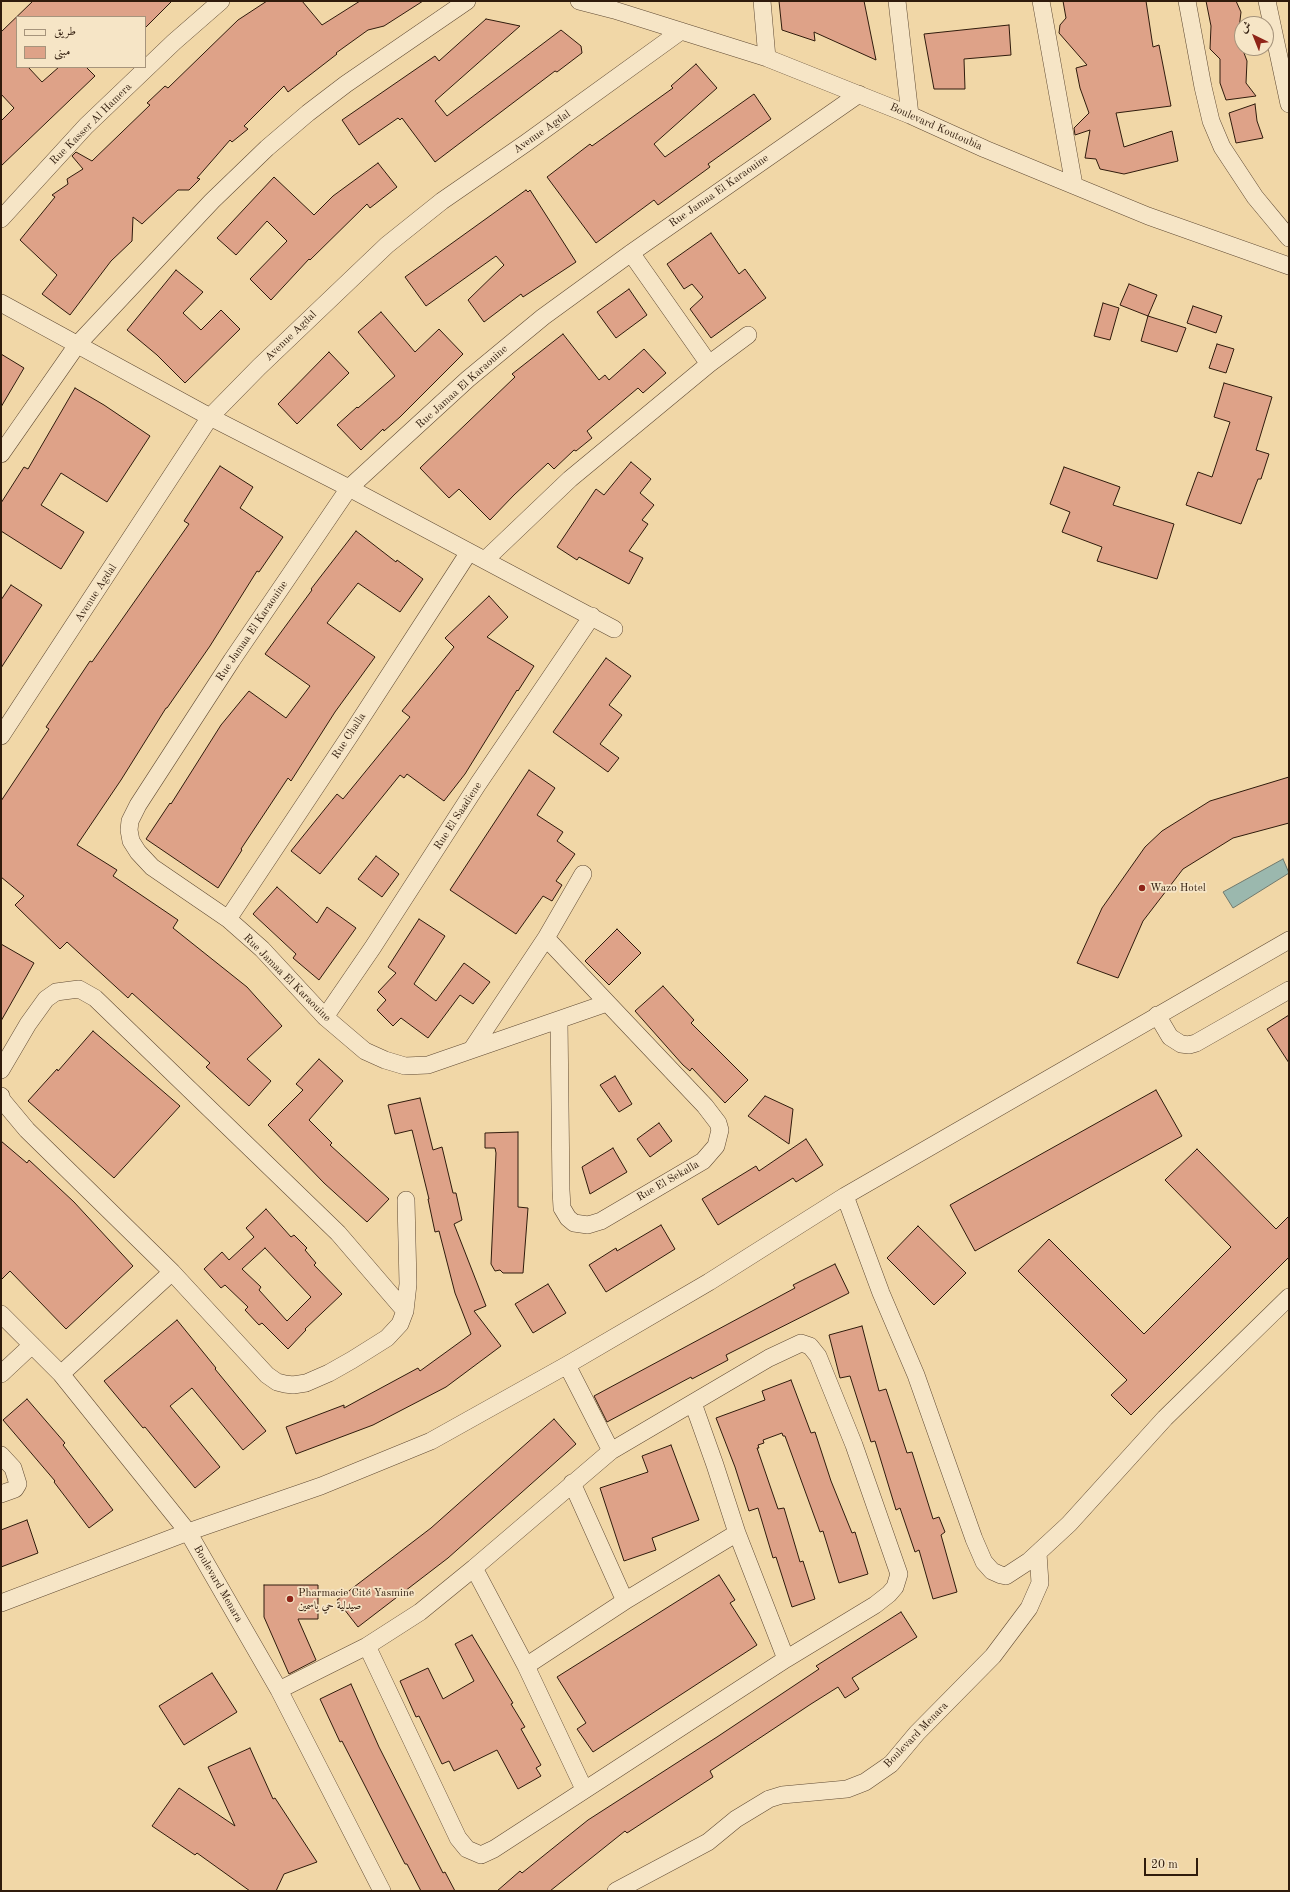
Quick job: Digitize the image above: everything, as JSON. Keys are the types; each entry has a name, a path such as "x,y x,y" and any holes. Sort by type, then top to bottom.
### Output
{"street":[{"name":"Rue Kasser Al Hamera","path":"1,219 86,126 174,42 221,1"},
{"path":"1,454 77,345 212,201 267,148 308,113 346,84 467,1"},
{"name":"Boulevard Koutoubia","path":"579,1 614,10 767,58 910,115 985,149 1148,216 1289,266"},
{"path":"762,1 767,58"},
{"path":"897,1 910,115"},
{"path":"1041,1 1074,185"},
{"path":"1186,1 1211,120 1222,147 1255,197 1289,238"},
{"path":"1267,1 1289,104"},
{"name":"Avenue Agdal","path":"1,736 210,417 259,367 387,245 442,201 532,139 681,31"},
{"name":"Rue Jamaa El Karaouine","path":"607,1003 428,1065 405,1066 385,1060 365,1051 325,1017 262,950 228,919 152,867 138,852 131,841 129,830 130,820 138,804 232,660 350,488 468,378 543,317 631,253 858,94"},
{"path":"631,253 709,364"},
{"path":"1,303 210,417 350,488 614,629"},
{"path":"485,560 570,479 709,364 748,336"},
{"name":"Rue Challa","path":"228,919 347,740 469,552"},
{"name":"Rue El Saadiene","path":"325,1017 373,947 478,784 592,616"},
{"path":"472,1049 546,938 583,874"},
{"name":"Rue El Sekalla","path":"546,938 705,1106 718,1123 720,1130 716,1146 703,1161 601,1221 588,1224 574,1223 568,1218 562,1208 560,1190 559,1020"},
{"path":"1,1603 188,1532 321,1486 431,1441 567,1365 709,1282 845,1196 1289,940"},
{"path":"1,1070 28,1024 46,999 56,992 79,989 95,998 338,1233 406,1311"},
{"path":"1157,1015 1170,1037 1181,1044 1189,1045 1196,1043 1289,990"},
{"path":"1,1096 2,1100 27,1130 172,1272 267,1375 277,1382 285,1384 306,1383 352,1360 391,1334 400,1324 406,1311 408,1284 406,1200"},
{"path":"845,1196 881,1293 916,1375 974,1539 984,1562 992,1571 1006,1576 1029,1561 1080,1512 1165,1418 1289,1297"},
{"path":"61,1374 172,1272"},
{"name":"Boulevard Menara","path":"1,1314 61,1374 188,1532 279,1690 382,1891"},
{"path":"279,1690 367,1646 420,1612 474,1568 611,1450 781,1351 806,1343 818,1356 854,1444 899,1574 898,1581 889,1594 875,1605 786,1659 584,1789 494,1849 481,1855 472,1853 458,1838 367,1646"},
{"path":"1,1374 32,1345"},
{"path":"567,1365 611,1450"},
{"path":"693,1403 737,1533 786,1659"},
{"path":"1,1455 14,1468 18,1484 15,1489 1,1494"},
{"path":"572,1483 625,1601"},
{"path":"526,1666 625,1601 737,1533"},
{"name":"Boulevard Menara","path":"616,1891 708,1842 736,1818 769,1799 782,1795 847,1789 865,1782 891,1764 916,1733 993,1656 1026,1613 1040,1583 1038,1553"},
{"path":"474,1568 526,1666 584,1789"}],"water":[{"path":"1283,859 1289,873 1233,908 1223,892"}],"building":[{"path":"33,1 172,1 146,27 146,16 18,16"},
{"path":"267,1 302,1 322,25 360,1 423,1 384,26 368,30 336,53 337,54 288,92 284,86 244,126 248,129 232,142 230,140 197,178 200,179 189,190 178,190 142,224 133,217 132,241 111,261 70,315 42,294 57,275 20,240 55,197 52,195 68,184 67,179 83,169 72,156 76,152 92,161 150,105 147,103 165,86 168,88 238,20"},
{"path":"779,1 864,1 876,60 814,32 815,41 782,30"},
{"path":"1063,1 1146,1 1153,47 1159,45 1171,106 1116,113 1124,147 1172,131 1178,161 1124,174 1100,169 1096,159 1085,158 1090,130 1075,135 1074,128 1089,113 1080,88 1076,68 1087,65 1059,33 1060,25 1066,18"},
{"path":"1206,1 1236,1 1241,12 1241,16 1234,16 1234,56 1245,56 1247,61 1246,83 1256,96 1226,100 1220,83 1220,59 1210,49 1211,26"},
{"path":"16,17 16,68 29,68 42,82 58,68 87,68 95,76 1,166 1,121 14,108 1,94 1,32"},
{"path":"486,19 520,26 435,101 447,116 561,30 581,46 582,53 557,72 555,71 435,162 402,118 400,120 398,118 359,145 342,120 435,56 439,61"},
{"path":"1009,25 1011,55 964,59 965,89 934,89 924,34"},
{"path":"696,64 717,88 654,144 665,157 754,94 771,119 708,164 710,167 658,205 654,200 596,243 547,177 590,144 592,146 673,88 671,86"},
{"path":"1255,104 1257,121 1263,138 1236,143 1229,113"},
{"path":"378,163 397,187 370,208 367,204 310,260 309,259 271,300 250,279 287,241 267,221 236,255 217,238 274,177 314,215 333,196"},
{"path":"526,190 528,192 530,190 576,262 523,297 521,294 484,322 468,300 504,265 496,256 426,306 405,277"},
{"path":"711,233 739,274 745,269 766,298 711,338 690,309 703,297 692,284 684,289 667,264"},
{"path":"176,270 203,292 183,313 201,330 221,310 240,329 185,383 157,355 127,330"},
{"path":"1129,284 1157,295 1148,316 1120,305"},
{"path":"629,289 647,315 616,338 597,312"},
{"path":"1103,303 1119,308 1110,340 1094,336"},
{"path":"1193,306 1222,316 1216,333 1187,323"},
{"path":"381,312 415,352 439,329 463,354 400,417 384,431 383,429 361,450 337,425 395,376 358,332"},
{"path":"1148,316 1186,328 1177,352 1141,341"},
{"path":"563,334 599,380 605,375 609,380 644,349 666,373 643,393 638,388 587,431 592,438 576,451 574,450 554,469 548,463 490,520 459,489 449,498 420,468 515,377 512,374"},
{"path":"1217,344 1234,349 1226,373 1209,368"},
{"path":"329,352 349,373 297,424 278,404"},
{"path":"1,354 24,368 1,407"},
{"path":"1224,383 1272,397 1256,450 1269,454 1261,479 1258,479 1241,524 1186,505 1198,472 1212,477 1230,422 1214,417"},
{"path":"75,388 104,405 150,436 107,502 61,473 41,505 84,532 61,569 1,531 1,503 24,467 28,469"},
{"path":"631,462 651,479 640,493 654,505 642,520 648,524 629,551 643,558 629,584 579,557 577,560 557,547 596,489 604,495"},
{"path":"220,466 253,487 240,508 283,537 259,572 257,571 210,646 166,708 121,780 77,845 117,870 113,876 178,920 173,928 247,987 282,1026 247,1059 271,1081 249,1106 206,1067 210,1063 132,993 128,998 67,942 60,949 15,905 24,896 1,877 1,801 49,729 46,727 90,661 92,662 189,524 184,521"},
{"path":"1064,467 1120,487 1113,505 1174,524 1157,579 1097,561 1102,547 1062,532 1070,512 1050,504"},
{"path":"356,531 396,562 397,560 423,579 400,612 358,583 327,623 375,657 335,712 291,781 288,778 241,849 242,850 218,888 146,839 170,803 171,804 221,725 249,691 286,718 310,686 265,654 312,590 311,589"},
{"path":"11,585 42,605 1,668 1,600"},
{"path":"489,596 508,617 487,637 534,666 518,691 517,690 465,774 444,801 407,774 404,778 400,775 320,874 291,851 337,794 343,799 410,717 402,711 454,647 445,638"},
{"path":"606,658 631,676 609,705 622,715 600,744 619,758 608,772 553,732"},
{"path":"529,770 555,788 537,815 563,832 557,841 575,854 556,881 562,885 552,901 543,896 516,934 450,890"},
{"name":"Wazo Hotel","path":"1289,777 1289,823 1233,838 1183,869 1143,921 1118,978 1077,963 1102,908 1145,847 1162,831 1210,801"},
{"path":"376,856 399,874 382,897 358,879"},
{"path":"277,887 317,923 327,907 356,928 319,980 293,958 296,954 253,914"},
{"path":"419,919 445,936 414,984 436,1001 464,963 490,982 473,1004 460,995 428,1038 401,1018 393,1026 377,1010 386,1000 378,992 396,973 388,967"},
{"path":"617,929 641,953 609,985 585,961"},
{"path":"1,944 34,963 1,1021"},
{"path":"663,986 694,1020 691,1023 748,1080 725,1103 692,1068 690,1071 683,1065 635,1011"},
{"path":"1289,1015 1289,1063 1267,1029"},
{"path":"93,1031 180,1106 114,1178 28,1101 57,1069 58,1071"},
{"path":"319,1059 343,1081 309,1120 332,1143 330,1145 389,1199 367,1222 324,1183 268,1125 303,1090 296,1084"},
{"path":"615,1076 632,1104 619,1112 600,1085"},
{"path":"1156,1090 1182,1136 975,1251 950,1205"},
{"path":"765,1096 793,1109 789,1144 748,1116"},
{"path":"420,1098 433,1150 442,1147 453,1193 456,1193 462,1220 454,1224 486,1306 474,1311 501,1346 446,1387 373,1425 296,1454 286,1427 344,1405 344,1408 418,1368 420,1371 471,1334 455,1293 439,1231 435,1232 429,1199 412,1130 395,1134 388,1105"},
{"path":"659,1123 672,1141 650,1157 637,1139"},
{"path":"518,1132 518,1207 528,1208 523,1273 503,1273 500,1270 495,1271 491,1264 496,1153 495,1148 485,1148 485,1133"},
{"path":"806,1139 823,1165 796,1182 793,1178 718,1225 702,1199 756,1166 759,1171"},
{"path":"1,1141 27,1163 29,1160 74,1202 133,1266 66,1329 10,1271 1,1280"},
{"path":"613,1148 627,1172 590,1194 582,1167"},
{"path":"1197,1149 1276,1229 1289,1216 1289,1257 1131,1415 1111,1395 1127,1380 1018,1271 1049,1239 1144,1334 1231,1247 1165,1180"},
{"path":"266,1209 291,1237 294,1235 307,1248 305,1250 316,1263 314,1265 342,1294 305,1329 306,1330 288,1349 262,1323 259,1325 245,1310 248,1307 225,1285 221,1288 204,1269 222,1252 229,1260 254,1237 246,1228","holes":["265,1248 311,1297 287,1321 259,1290 261,1287 242,1269"]},
{"path":"661,1225 675,1249 606,1292 589,1265 616,1248 617,1251"},
{"path":"918,1226 966,1273 934,1305 887,1258"},
{"path":"835,1264 849,1293 726,1355 728,1360 692,1379 691,1377 607,1422 594,1396 795,1288 793,1285"},
{"path":"548,1284 566,1313 533,1333 515,1304"},
{"path":"177,1320 266,1431 243,1450 192,1388 170,1406 220,1467 195,1488 145,1427 143,1428 104,1381"},
{"path":"862,1326 879,1391 886,1389 907,1453 912,1452 933,1519 939,1517 945,1532 941,1535 957,1592 933,1599 919,1550 915,1552 900,1508 896,1510 875,1441 871,1442 850,1376 840,1378 829,1335"},
{"path":"791,1380 811,1433 815,1432 831,1481 852,1533 855,1532 868,1574 839,1583 823,1531 820,1532 785,1436 783,1436 782,1433 763,1440 764,1443 758,1445 759,1448 757,1448 778,1509 784,1508 800,1562 803,1561 815,1599 792,1607 776,1557 773,1558 758,1508 749,1511 735,1467 716,1418 765,1400 762,1391"},
{"path":"27,1399 65,1443 63,1445 113,1510 89,1528 54,1482 55,1481 3,1420"},
{"path":"554,1419 576,1444 448,1558 358,1627 337,1600 431,1528"},
{"path":"671,1445 699,1520 652,1538 656,1550 624,1561 600,1488 648,1472 642,1456"},
{"path":"27,1520 38,1553 1,1567 1,1530"},
{"path":"719,1575 735,1600 730,1603 757,1645 593,1752 577,1729 586,1723 557,1677"},
{"path":"264,1585 318,1585 318,1619 298,1619 316,1660 289,1674 264,1617"},
{"path":"901,1612 917,1637 852,1678 859,1689 845,1698 838,1687 811,1704 710,1771 713,1777 627,1833 625,1831 550,1891 497,1891 520,1871 522,1873 588,1820 717,1737 819,1669 816,1666"},
{"path":"472,1635 513,1703 511,1704 525,1727 521,1729 541,1765 536,1768 541,1776 518,1789 497,1750 454,1771 449,1761 442,1764 419,1716 416,1717 400,1681 428,1668 443,1699 474,1681 455,1644"},
{"path":"212,1673 237,1712 184,1745 159,1706"},
{"path":"351,1684 379,1747 443,1873 445,1872 455,1891 421,1891 407,1864 405,1864 342,1741 340,1742 320,1699"},
{"path":"250,1748 273,1799 275,1798 317,1862 284,1874 276,1891 250,1891 197,1853 195,1855 152,1826 179,1788 235,1826 208,1767"}],"place":[{"name":"Wazo Hotel","path":"1142,888"},
{"name":"Pharmacie Cité Yasmine صيدلية حي ياسمين","path":"290,1599"}]}
